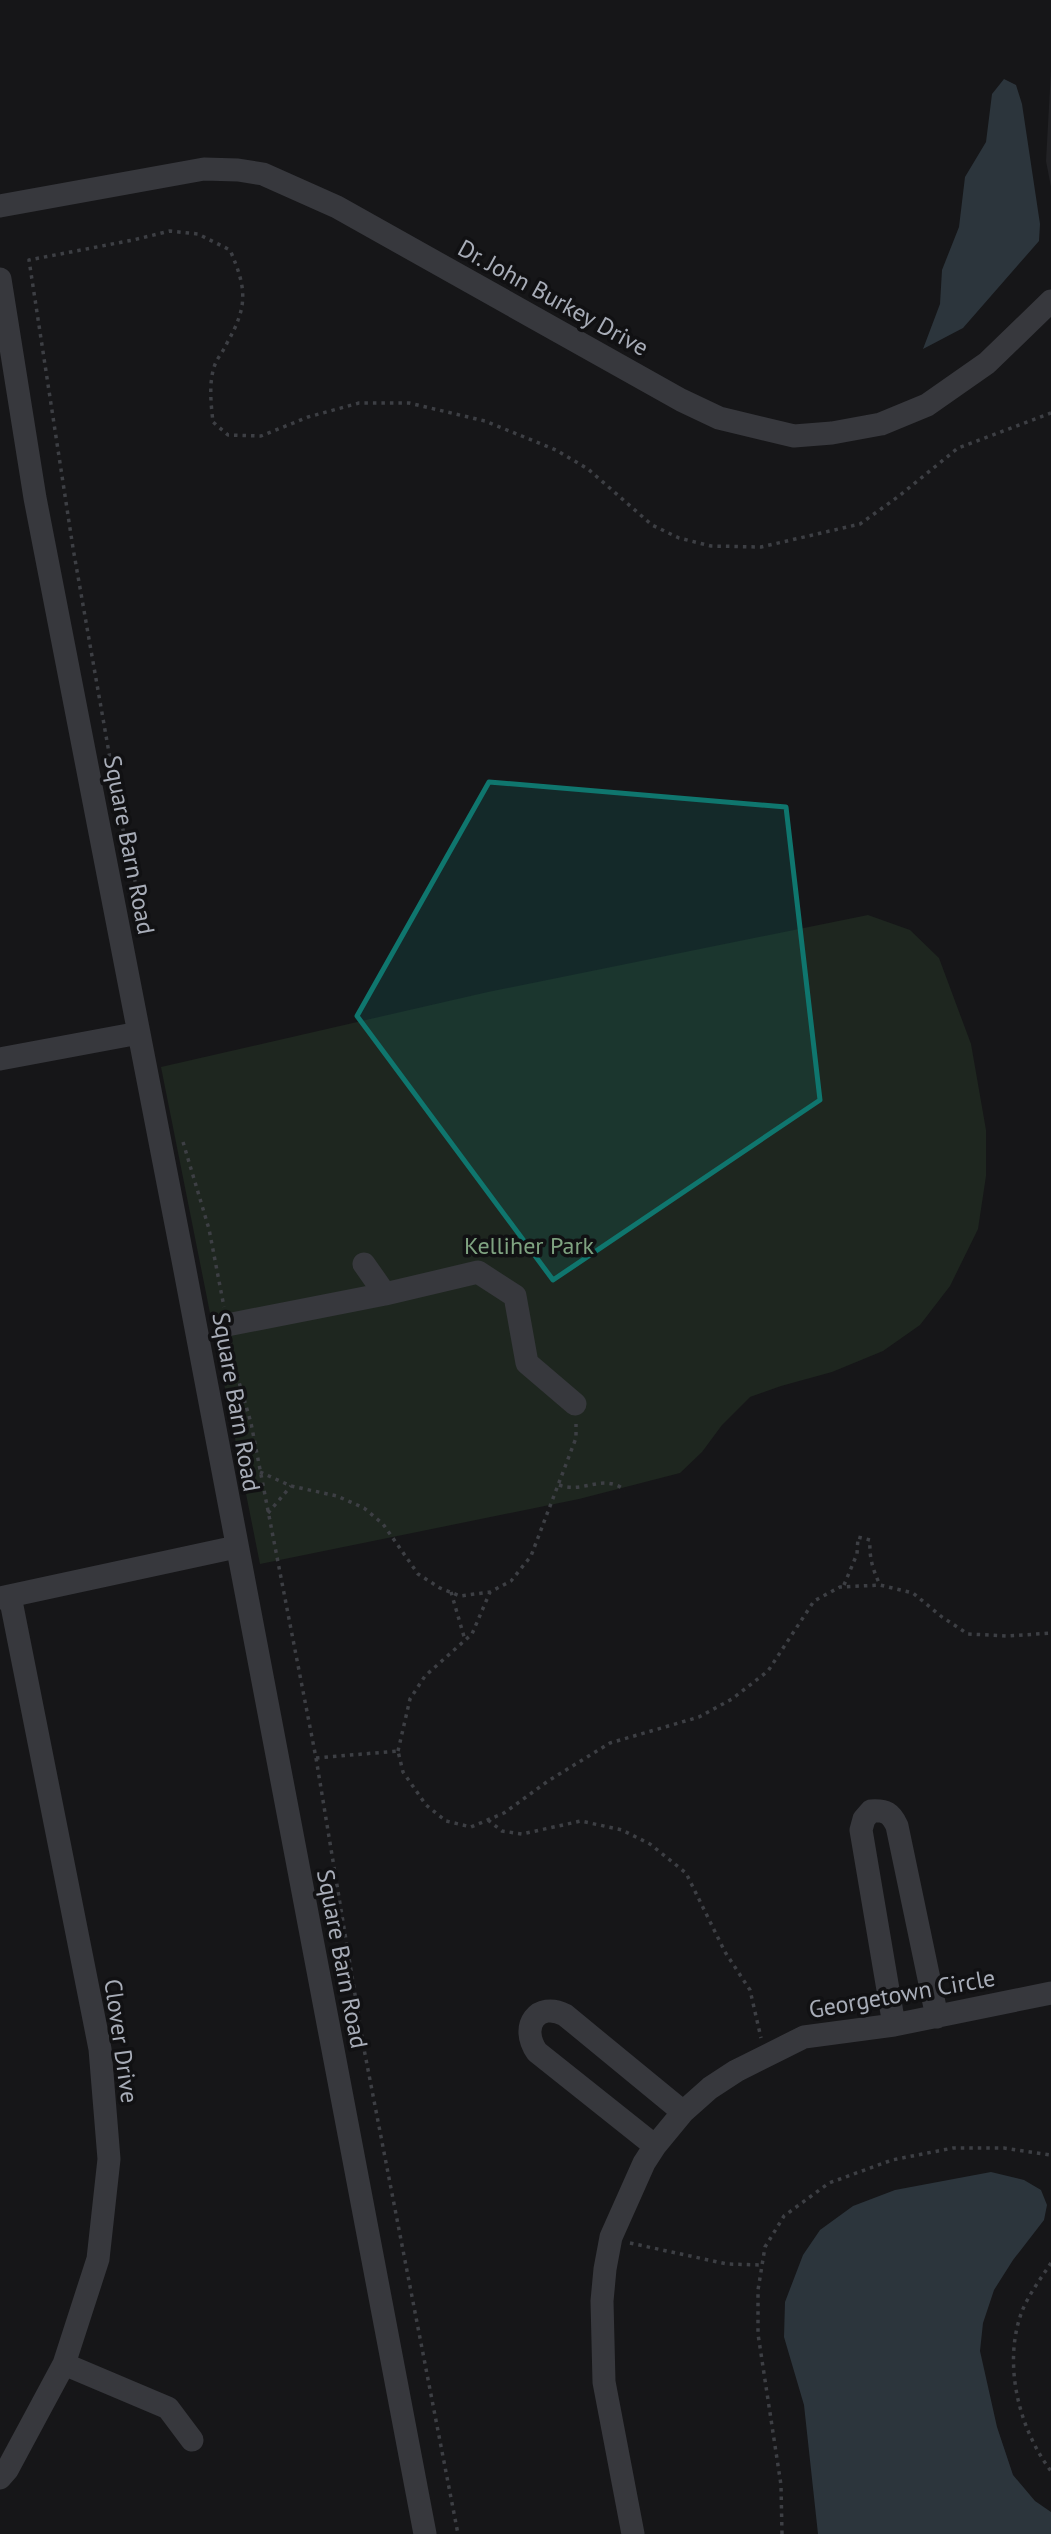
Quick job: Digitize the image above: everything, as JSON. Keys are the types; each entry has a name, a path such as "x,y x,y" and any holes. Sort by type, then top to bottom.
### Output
{"street":[{"name":"Dr. John Burkey Drive","path":"0,206 204,169 263,174 337,207 706,412 719,418 794,436 832,433 881,424 927,405 988,363 1051,301"},
{"name":"Square Barn Road","path":"0,279 35,498 425,2534"},
{"path":"0,1059 139,1033"},
{"path":"363,1264 385,1294"},
{"path":"227,1325 385,1294 478,1272 515,1296 527,1363 575,1404"},
{"path":"5,1597 236,1547"},
{"name":"Clover Drive","path":"0,2478 7,2470 64,2364 98,2259 109,2159 100,2049 5,1597"},
{"path":"894,2025 861,1830 864,1819 872,1811 882,1810 892,1815 897,1826 937,2017"},
{"name":"Georgetown Circle","path":"633,2534 604,2382 602,2301 611,2237 643,2163 655,2146 682,2112 719,2082 804,2037 894,2025 1051,1993"},
{"path":"655,2146 537,2052 530,2041 528,2029 532,2021 548,2011 565,2015 682,2112"},
{"path":"64,2364 168,2408 192,2440"}],"path":[{"path":"142,935 141,906 121,821 76,562 29,260 170,231 198,234 230,250 242,277 245,299 243,308 215,364 211,395 213,422 228,435 261,436 308,417 359,403 409,403 485,421 556,450 587,469 652,525 679,538 711,546 761,547 860,523 899,496 958,448 1051,413"},
{"path":"183,1143 209,1229 234,1364 246,1402 260,1472 316,1758 364,2049 458,2534"},
{"path":"260,1472 291,1486 337,1496 363,1508 383,1524 418,1574 451,1592 460,1596 490,1592 510,1581 531,1556 576,1438 575,1404"},
{"path":"559,1485 577,1489 604,1482 615,1483 625,1490"},
{"path":"268,1513 291,1486"},
{"path":"844,1586 857,1554 859,1537 870,1540 872,1568 880,1585"},
{"path":"490,1592 472,1634 425,1676 410,1699 398,1751 403,1772 426,1805 446,1821 471,1827 504,1813 548,1781 610,1743 699,1717 732,1699 768,1671 814,1601 844,1586 880,1585 913,1593 968,1634 1008,1636 1051,1633"},
{"path":"451,1592 466,1640"},
{"path":"316,1758 398,1751"},
{"path":"488,1820 502,1831 522,1834 581,1821 622,1830 650,1844 686,1873 725,1952 750,1990 765,2057"},
{"path":"782,2534 781,2485 758,2334 758,2290 765,2247 784,2216 829,2183 892,2160 953,2148 1004,2148 1051,2155"},
{"path":"611,2237 636,2245 727,2264 762,2265"},
{"path":"1051,2263 1022,2312 1012,2349 1017,2392 1030,2439 1051,2471"}],"highlighted area":[{"path":"489,782 786,807 820,1100 553,1280 357,1016"}],"shaded area":[{"path":"1051,70 1051,187 1046,161"},
{"path":"1004,79 1016,85 1022,104 1040,224 1039,241 963,328 923,349 940,304 942,270 959,227 965,177 986,142 992,94"},
{"path":"991,2172 1024,2180 1041,2190 1047,2205 1044,2220 994,2290 983,2323 980,2351 997,2427 1013,2475 1035,2501 1051,2512 1051,2534 818,2534 804,2405 784,2337 785,2302 803,2255 820,2230 853,2206 895,2190"}],"green space":[{"name":"Kelliher Park","path":"868,915 910,930 939,958 971,1044 986,1130 986,1176 978,1229 950,1286 920,1325 883,1351 832,1372 750,1397 680,1473 579,1499 260,1564 161,1067 488,992"}]}
